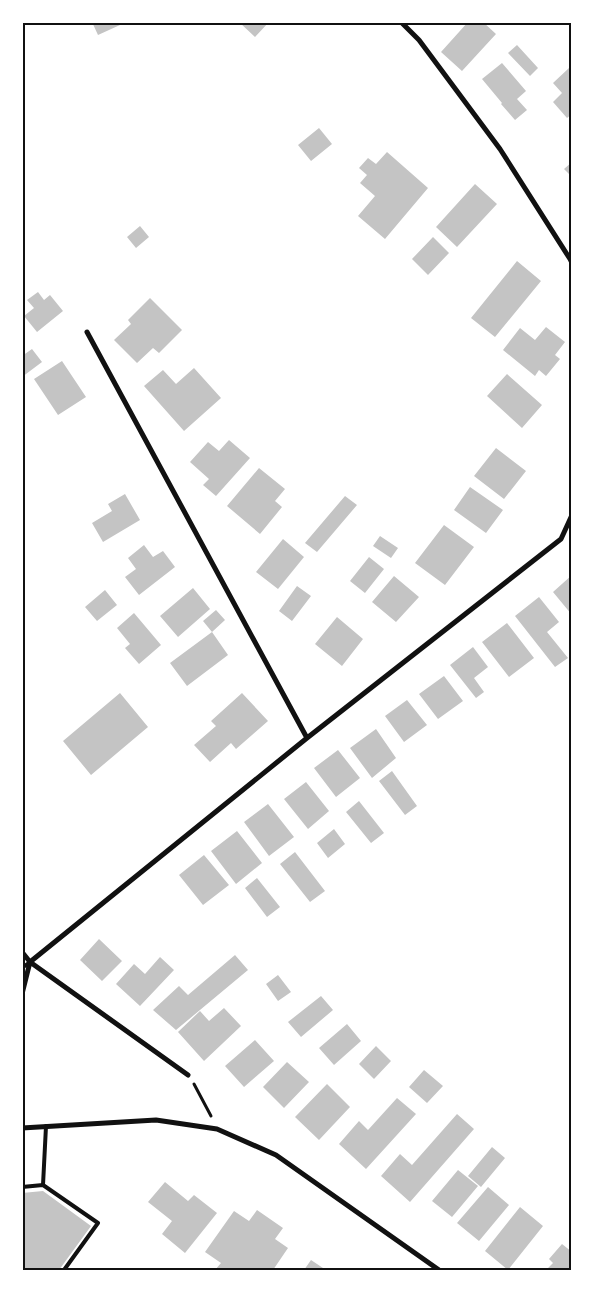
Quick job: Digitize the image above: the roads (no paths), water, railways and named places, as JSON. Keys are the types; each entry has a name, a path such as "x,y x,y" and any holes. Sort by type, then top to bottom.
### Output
{"street":[{"path":"401,22 419,40 500,149 572,263"},
{"path":"87,332 307,738"},
{"path":"22,994 30,962 307,738 561,539 572,516"},
{"path":"22,952 30,962 188,1075"},
{"path":"22,1128 156,1120 218,1129 276,1155 439,1270"}],"lane":[{"path":"22,968 30,962"},
{"path":"43,1185 46,1126"},
{"path":"22,1187 43,1185 98,1223 64,1270"}]}
